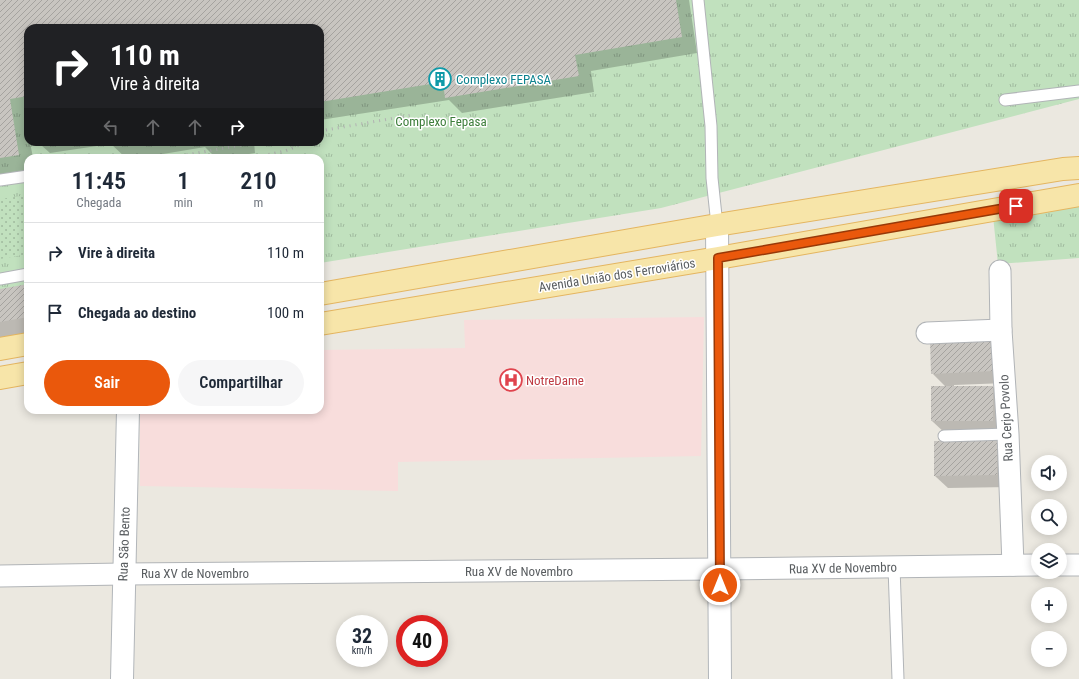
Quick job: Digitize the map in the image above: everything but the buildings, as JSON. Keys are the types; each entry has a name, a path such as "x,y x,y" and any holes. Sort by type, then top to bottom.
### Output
{"main road":[{"path":"324,293 717,225 1074,167"},
{"name":"Avenida União dos Ferroviários","path":"324,323 718,258 1079,195"},
{"path":"0,349 24,345"},
{"path":"0,378 24,374"}],"street":[{"path":"717,225 720,679"},
{"name":"Rua Cerjo Povolo","path":"1000,271 1001,330 1008,434 1013,565"},
{"path":"927,333 1001,330"},
{"name":"Rua São Bento","path":"122,679 128,414"},
{"name":"Rua XV de Novembro","path":"0,576 1031,565"},
{"path":"1067,565 1079,565"}],"lane":[{"path":"698,0 711,126 712,178 717,225"},
{"path":"1005,100 1079,91"},
{"path":"0,180 24,177"},
{"path":"0,279 24,275"},
{"path":"944,436 1008,434"},
{"path":"894,567 898,679"}],"shaded area":[{"name":"NotreDame","path":"704,317 701,456 398,462 398,491 140,486 140,414 324,414 324,350 465,348 464,320"}],"green space":[{"name":"Complexo Fepasa","path":"0,0 1079,0 1079,99 661,208 324,262 324,154 24,154 24,311 0,315"},
{"path":"24,196 24,255 0,259 0,199"},
{"path":"1079,204 1079,258 998,264 993,216"}],"railway":[{"path":"324,130 412,115"},
{"path":"192,154 236,146"},
{"path":"270,154 285,151 297,146"}],"place":[{"name":"Complexo FEPASA","path":"440,79"},
{"name":"NotreDame","path":"511,380"}],"route":[{"path":"720,585 718,258 1016,206"}]}
